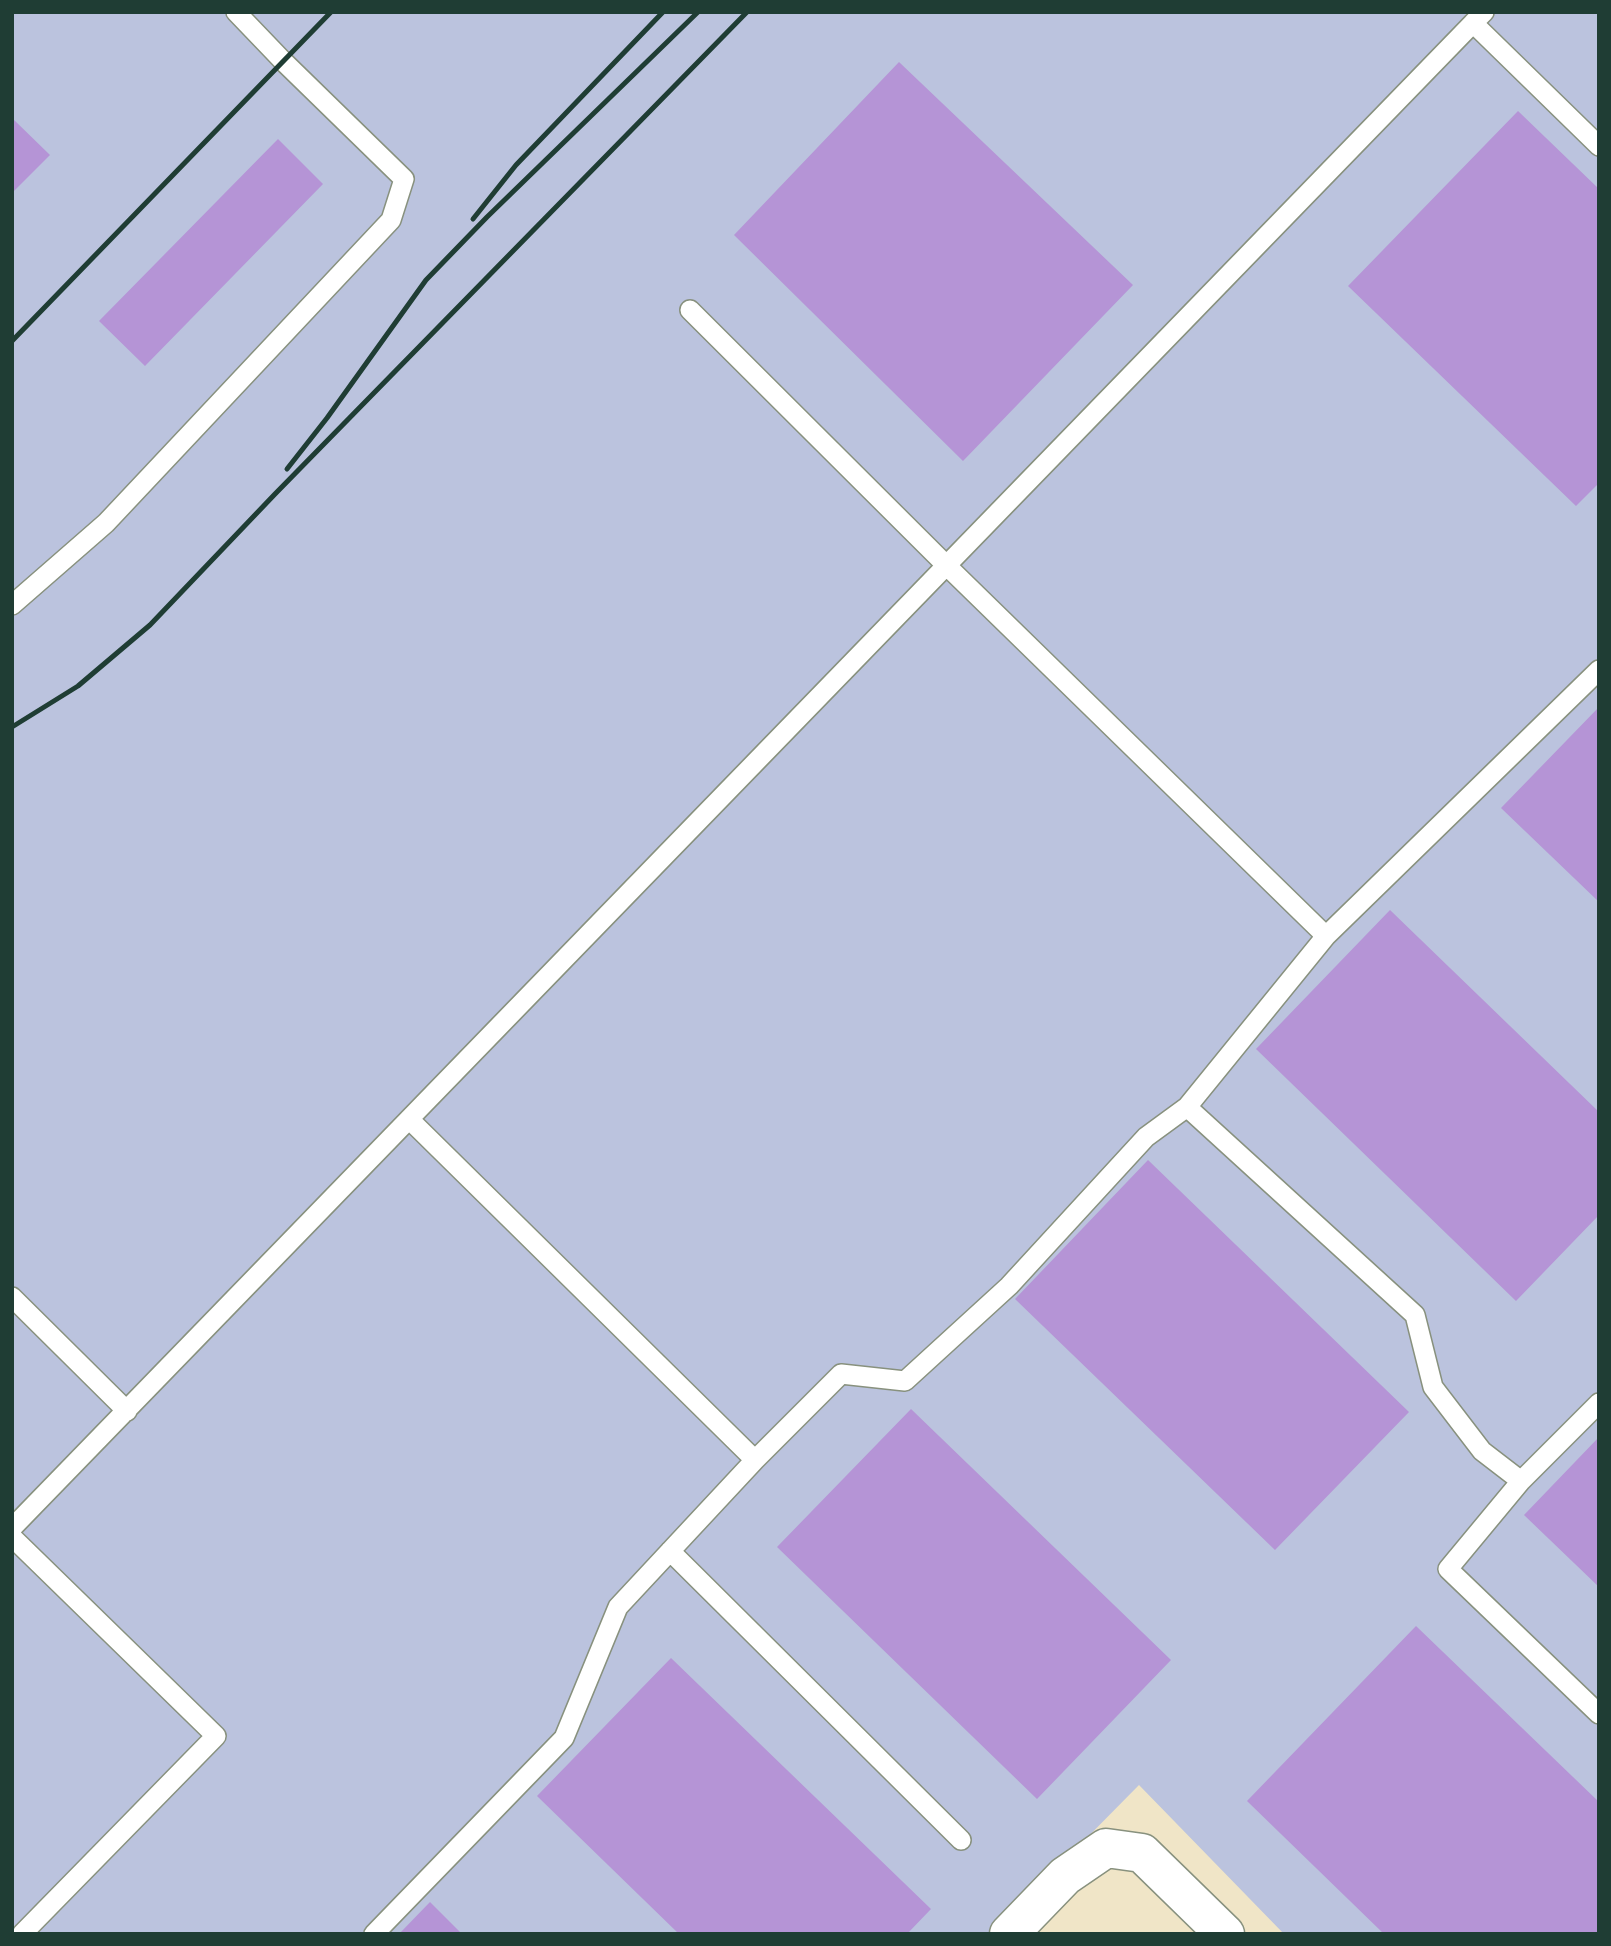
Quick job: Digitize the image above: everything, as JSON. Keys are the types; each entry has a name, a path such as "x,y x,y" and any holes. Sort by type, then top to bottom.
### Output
{"street":[{"path":"1009,1934 1065,1876 1106,1848 1142,1853 1225,1934"}],"lane":[{"path":"16,594 106,523 391,220 404,179 236,12"},
{"path":"12,1528 1479,18 1599,146"},
{"path":"690,310 1326,936"},
{"path":"374,1934 564,1738 618,1607 755,1460 841,1374 905,1381 1009,1286 1146,1138 1187,1107 1326,936 1599,670"},
{"path":"1187,1107 1415,1315 1433,1387 1482,1451 1521,1481"},
{"path":"410,1120 755,1460"},
{"path":"12,1297 127,1411"},
{"path":"1599,1403 1521,1481 1448,1569 1599,1714"},
{"path":"12,1537 216,1736 22,1934"},
{"path":"670,1551 961,1840"}],"shaded area":[{"path":"12,12 1599,12 1599,1934 1284,1934 1139,1785 992,1934 12,1934"}],"building":[{"path":"899,62 1133,285 963,461 734,235"},
{"path":"1518,111 1599,189 1599,483 1576,506 1348,286"},
{"path":"12,118 50,155 12,193"},
{"path":"278,139 323,184 145,366 99,321"},
{"path":"1599,707 1599,902 1501,808"},
{"path":"1390,910 1599,1112 1599,1215 1516,1301 1256,1049"},
{"path":"1148,1160 1409,1412 1275,1550 1015,1299"},
{"path":"911,1409 1171,1660 1037,1799 777,1547"},
{"path":"1599,1437 1599,1587 1524,1515"},
{"path":"1416,1626 1599,1802 1599,1934 1384,1934 1247,1801"},
{"path":"671,1658 931,1909 907,1934 679,1934 537,1796"},
{"path":"430,1902 462,1934 399,1934"}],"railway":[{"path":"12,341 331,12"},
{"path":"473,219 516,165 663,12"},
{"path":"287,469 426,280 698,12"},
{"path":"12,727 78,686 150,625 747,12"}]}
